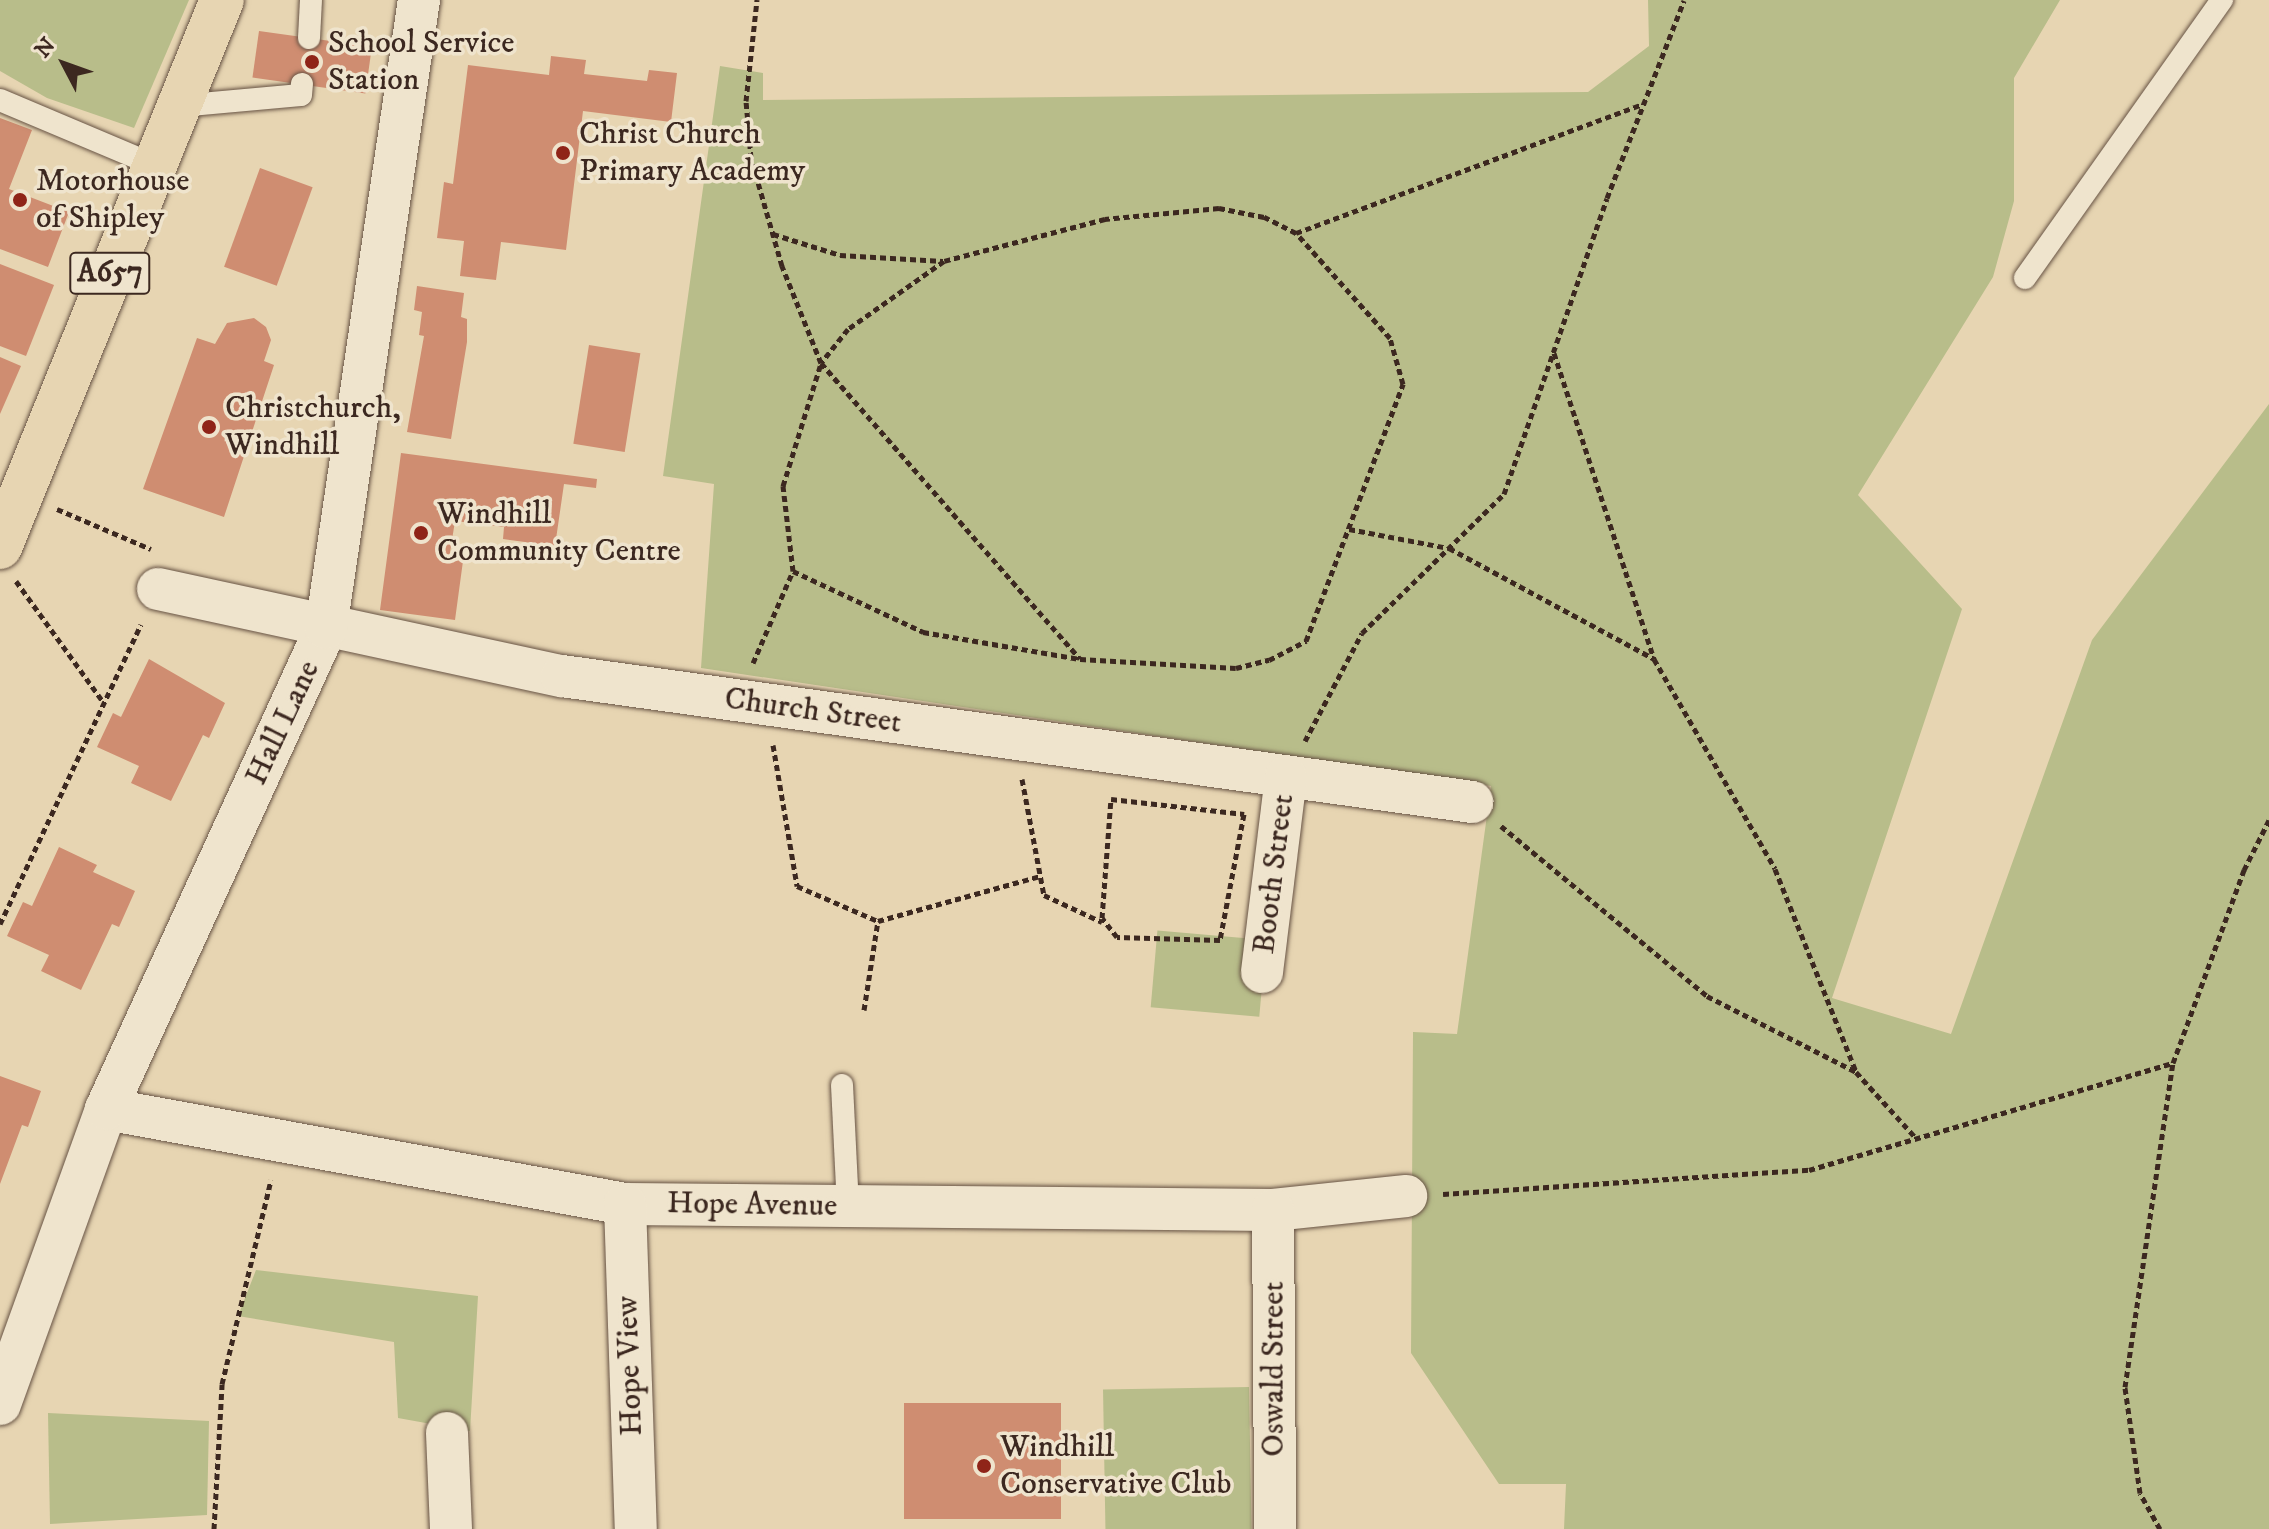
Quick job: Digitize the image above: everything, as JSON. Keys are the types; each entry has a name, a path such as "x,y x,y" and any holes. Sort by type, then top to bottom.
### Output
{"main road":[{"name":"A657","path":"4,559 20,493 222,0"}],"street":[{"name":"Hall Lane","path":"0,1404 106,1109 326,628 419,0"},
{"name":"Church Street","path":"158,589 326,628 562,676 1472,802"},
{"name":"Booth Street","path":"1262,972 1286,777"},
{"name":"Hope Avenue","path":"106,1109 281,1137 625,1204 1273,1210 1406,1196"},
{"name":"Hope View","path":"625,1204 636,1529"},
{"name":"Oswald Street","path":"1273,1210 1275,1529"},
{"path":"447,1433 451,1529"}],"lane":[{"path":"309,38 311,0"},
{"path":"2025,278 2222,0"},
{"path":"179,106 301,95 302,84"},
{"path":"0,100 154,165"},
{"path":"842,1085 848,1206"}],"path":[{"path":"757,0 746,101 751,158 773,234 821,363 1080,659"},
{"path":"1286,777 1362,633 1504,494 1643,104 1684,0"},
{"path":"1296,233 1643,104"},
{"path":"773,234 840,255 944,261 1105,219 1219,208 1264,217 1296,233 1390,338 1403,384 1306,641 1269,660 1236,668 1080,659 923,632 793,571"},
{"path":"944,261 848,329 821,363 783,486 793,571 750,702 797,886 878,921 1040,876"},
{"path":"1554,353 1654,659 1775,869 1856,1072 1916,1138"},
{"path":"0,924 158,589 155,550 20,493"},
{"path":"1349,529 1449,548 1654,659"},
{"path":"4,559 104,703"},
{"path":"1014,739 1044,895 1106,923 1117,937 1220,940 1244,814 1111,799 1106,923"},
{"path":"1472,802 1707,996 1856,1072"},
{"path":"2160,1529 2140,1493 2125,1387 2173,1063 2244,870 2269,820"},
{"path":"864,1010 878,921"},
{"path":"1406,1196 1809,1170 2173,1063"},
{"path":"214,1529 222,1384 281,1137"}],"green space":[{"path":"0,0 189,0 134,128 47,98 0,71"},
{"path":"1648,0 2060,0 2014,78 2014,201 1993,277 1858,495 1962,609 1832,998 1951,1034 2092,640 2269,404 2269,1529 1564,1529 1566,1484 1499,1484 1411,1353 1413,1032 1457,1034 1491,786 701,668 714,484 663,476 720,66 763,73 763,100 1588,92 1649,46"},
{"path":"1157,931 1266,940 1259,1017 1151,1007"},
{"path":"256,1270 478,1296 470,1431 398,1418 394,1342 238,1316"},
{"path":"1249,1387 1251,1529 1105,1529 1103,1390"},
{"path":"48,1413 209,1421 207,1515 50,1524"}],"building":[{"name":"School Service Station","path":"259,31 372,47 365,93 252,78"},
{"path":"551,56 586,60 584,74 647,81 649,70 677,73 671,122 583,111 566,250 501,242 496,280 460,276 464,241 437,238 444,182 453,184 468,65 549,75"},
{"name":"Motorhouse of Shipley","path":"0,118 32,130 9,189 69,212 48,267 0,249"},
{"path":"260,168 313,187 277,286 224,267"},
{"path":"0,264 54,285 26,356 0,346"},
{"path":"417,286 464,293 461,317 467,319 467,342 451,439 407,432 424,336 419,335 422,312 414,310"},
{"name":"Christchurch, Windhill","path":"254,318 266,327 271,340 264,361 274,365 224,517 143,489 197,338 215,344 227,323"},
{"path":"589,345 640,353 625,452 573,444"},
{"path":"0,357 21,366 0,414"},
{"name":"Windhill Community Centre","path":"401,453 597,479 596,488 564,484 555,546 503,539 504,527 455,521 449,559 463,561 455,620 380,610"},
{"path":"149,659 225,703 209,738 203,735 171,801 131,783 139,766 97,747 113,713 121,717"},
{"path":"59,847 97,865 93,872 135,891 119,927 112,924 81,990 41,971 49,955 7,936 23,902 32,906"},
{"path":"0,1076 41,1091 28,1127 22,1125 0,1184"},
{"name":"Windhill Conservative Club","path":"904,1403 1061,1403 1061,1519 904,1519"}],"place":[{"name":"School Service Station","path":"312,62"},
{"name":"Christ Church Primary Academy","path":"563,153"},
{"name":"Motorhouse of Shipley","path":"20,200"},
{"name":"Christchurch, Windhill","path":"209,427"},
{"name":"Windhill Community Centre","path":"421,533"},
{"name":"Windhill Conservative Club","path":"984,1466"}]}
